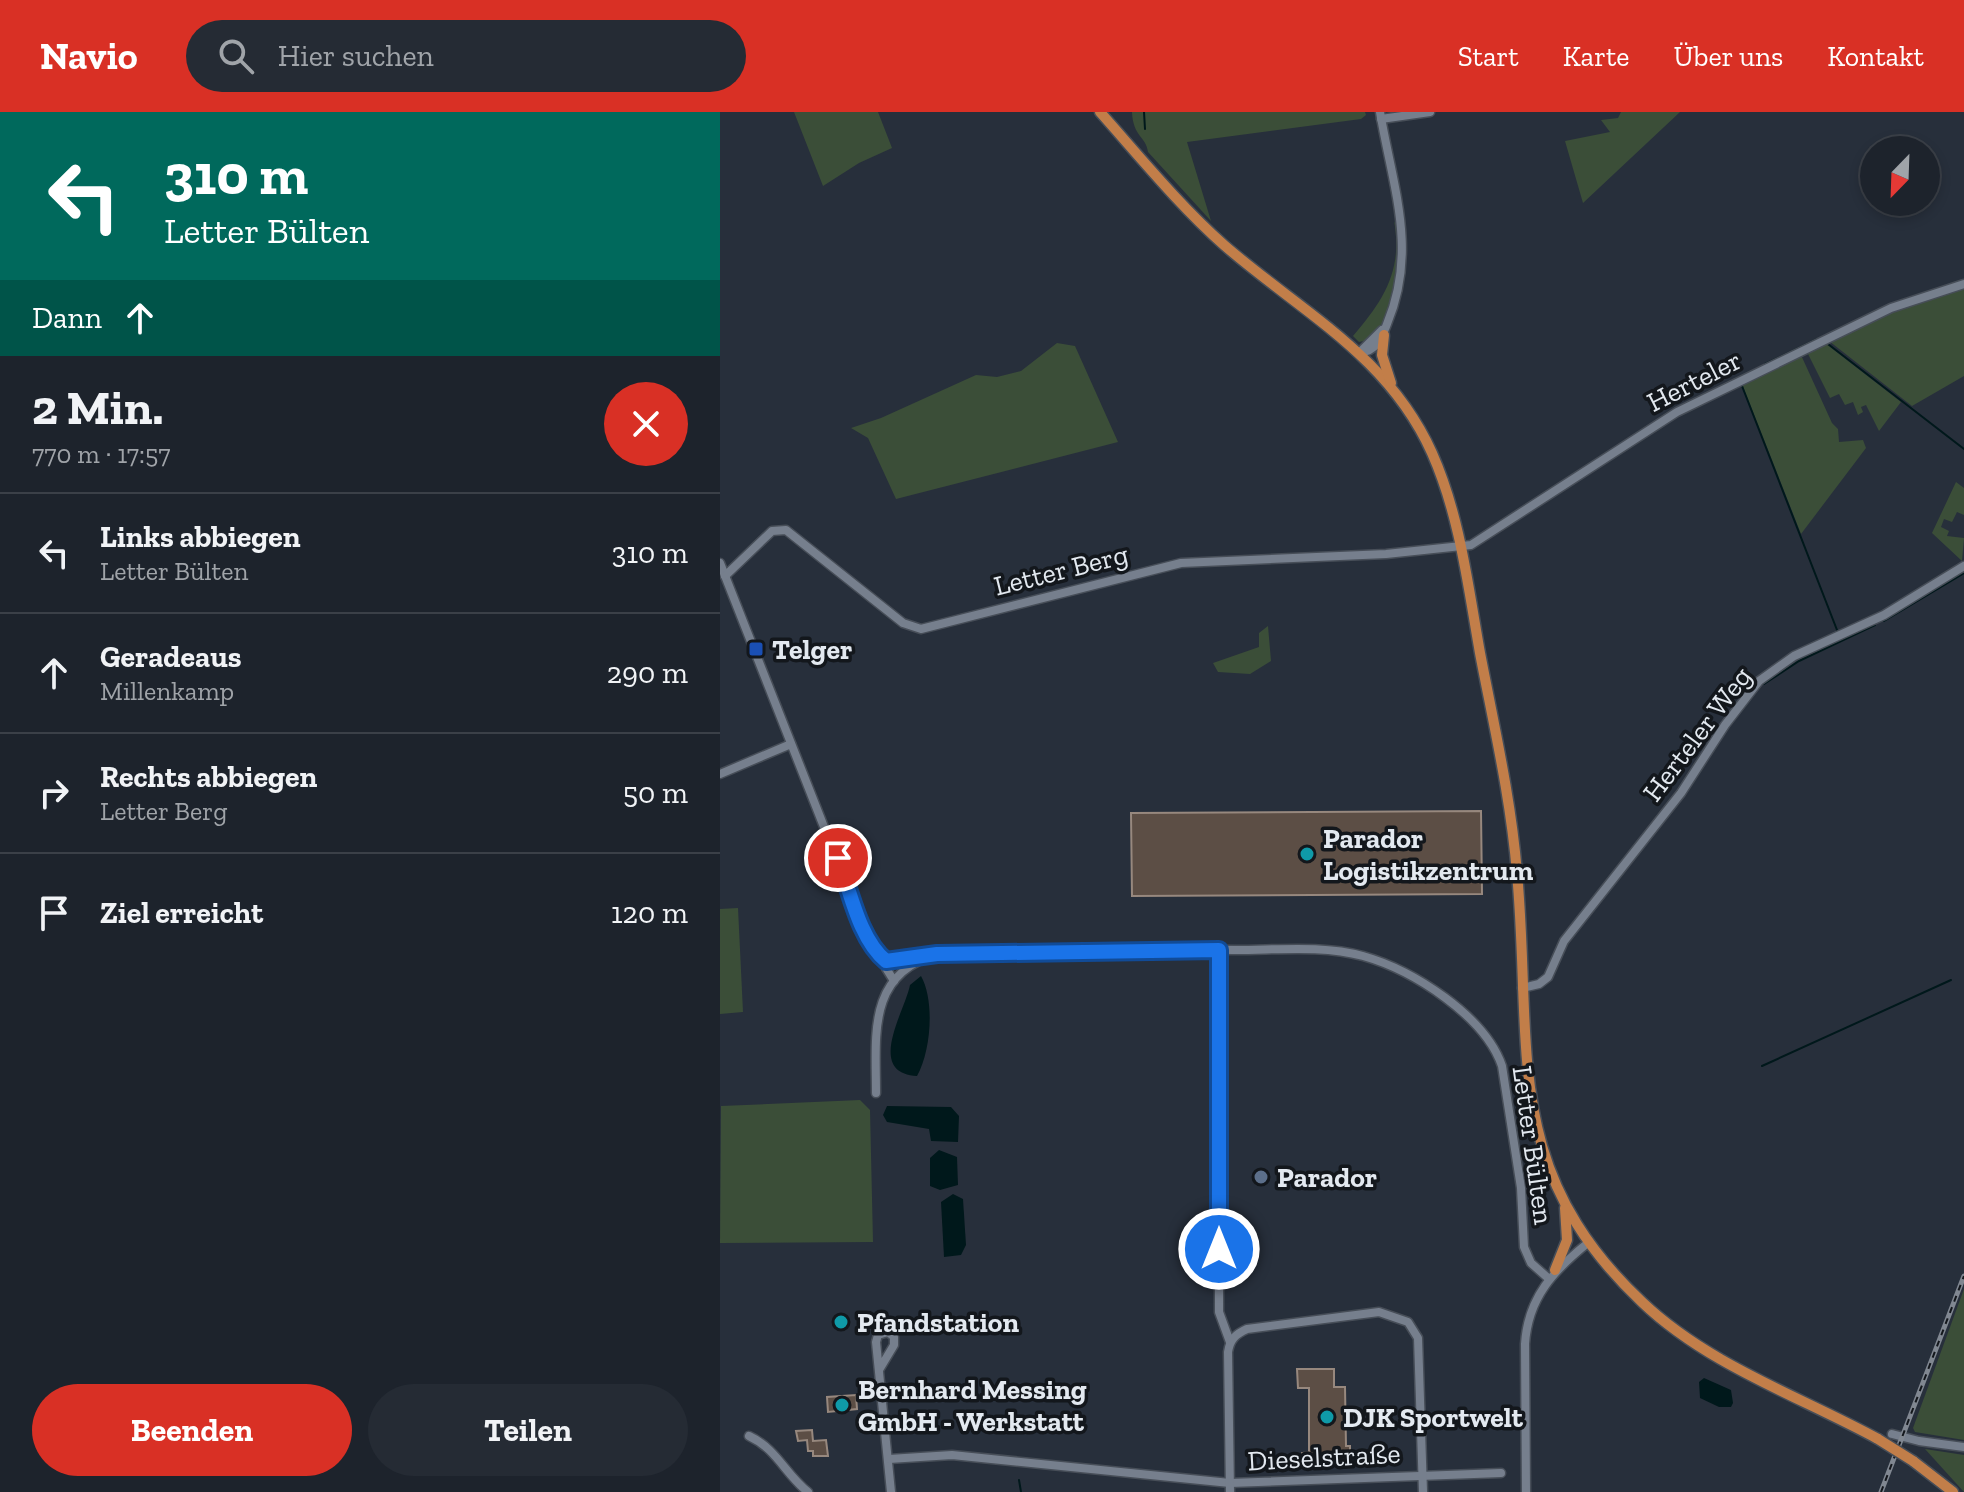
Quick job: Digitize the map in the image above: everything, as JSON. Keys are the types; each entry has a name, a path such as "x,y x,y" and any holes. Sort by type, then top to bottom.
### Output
{"main road":[{"path":"1100,112 1219,240 1346,341 1393,388 1410,410 1434,458 1449,500 1460,548 1511,826 1519,898 1527,1073 1533,1113 1545,1160 1564,1202 1589,1242 1619,1279 1674,1329 1749,1374 1878,1439 1953,1492"},
{"path":"1384,335 1382,355 1393,388"},
{"path":"1552,1274 1567,1240 1564,1202"}],"street":[{"path":"1359,353 1373,349 1384,335 1400,291 1404,252 1380,115 1430,112"},
{"name":"Herteler","path":"1460,548 1479,541 1677,412 1891,308 1964,284"},
{"path":"1359,353 1388,323"},
{"name":"Letter Berg","path":"725,576 772,531 786,530 903,623 921,629 1181,563 1460,548"},
{"path":"720,563 867,936 876,953 886,961 886,968 894,981"},
{"name":"Herteler Weg","path":"1522,988 1539,984 1548,977 1564,941 1681,793 1725,725 1759,681 1794,656 1884,615 1964,566"},
{"path":"720,774 791,744"},
{"path":"1219,950 1219,1312 1230,1342"},
{"name":"Letter Bülten","path":"886,961 931,955 1219,950 1337,951 1386,964 1422,983 1489,1038 1502,1066 1521,1188 1526,1256 1552,1274"},
{"path":"876,1093 877,1011 894,981 912,964 931,955"},
{"path":"1526,1492 1525,1338 1532,1307 1552,1274 1589,1242"},
{"name":"Dieselstraße","path":"1423,1474 1420,1349 1418,1338 1408,1322 1379,1312 1247,1329 1236,1334 1230,1342 1230,1487 1423,1474 1501,1473"},
{"path":"879,1370 891,1492"},
{"path":"1892,1434 1964,1447"},
{"path":"749,1436 774,1451 794,1481 808,1492"},
{"path":"889,1459 963,1456 1230,1487"},
{"path":"1423,1474 1423,1492"}],"green space":[{"path":"794,112 878,112 892,148 859,163 823,186"},
{"path":"1132,112 1365,112 1366,115 1361,119 1187,142 1211,221 1148,152 1135,127"},
{"path":"1621,112 1680,112 1583,203 1565,141 1610,132 1601,120 1618,118"},
{"path":"1394,221 1399,250 1390,309 1372,337 1359,342 1353,336 1382,297 1393,269 1396,255"},
{"path":"1964,287 1964,376 1912,406 1829,341 1891,311"},
{"path":"1057,343 1075,346 1118,442 896,499 868,438 851,428 881,418 976,375 997,377 1021,371"},
{"path":"1825,343 1901,402 1879,431 1866,405 1861,407 1863,412 1858,415 1853,402 1845,405 1839,394 1830,398 1807,352"},
{"path":"1801,355 1832,423 1838,429 1839,442 1863,440 1866,448 1801,534 1742,384"},
{"path":"1956,482 1964,488 1964,515 1957,512 1952,522 1944,519 1941,527 1949,531 1947,536 1964,538 1962,561 1932,533"},
{"path":"1268,626 1271,661 1250,674 1218,672 1213,663 1259,647 1259,633"},
{"path":"738,908 743,1012 720,1014 720,909"},
{"path":"860,1100 870,1110 873,1242 720,1243 721,1106"},
{"path":"1964,1289 1964,1440 1915,1432 1913,1428"},
{"path":"1925,1449 1964,1455 1964,1492"}],"shaded area":[{"path":"921,976 928,999 930,1026 926,1053 917,1076 902,1072 893,1064 891,1053 896,1024 910,985"},
{"path":"887,1106 951,1107 959,1116 958,1142 931,1141 929,1129 887,1122 883,1115"},
{"path":"939,1150 957,1157 958,1185 940,1190 930,1186 930,1158"},
{"path":"953,1194 963,1199 966,1245 961,1255 944,1257 941,1202"},
{"path":"1704,1378 1731,1390 1731,1407 1719,1407 1700,1398 1699,1382"}],"building":[{"name":"Parador Logistikzentrum","path":"1481,811 1482,894 1132,896 1131,813"},
{"name":"DJK Sportwelt","path":"1297,1369 1334,1369 1334,1387 1345,1387 1346,1446 1350,1446 1350,1457 1302,1460 1302,1453 1309,1452 1309,1388 1298,1388"},
{"name":"Bernhard Messing GmbH - Werkstatt","path":"856,1395 857,1409 828,1412 827,1397"},
{"path":"812,1430 813,1441 826,1440 828,1456 813,1456 813,1451 808,1451 807,1440 798,1441 796,1431"}],"waterway":[{"path":"1144,112 1145,129"},
{"path":"1765,364 1817,339"},
{"path":"1828,344 1964,449"},
{"path":"1742,386 1837,630"},
{"path":"1884,621 1964,573"},
{"path":"1764,684 1799,661 1875,625"},
{"path":"1762,1066 1951,980"},
{"path":"1019,1480 1021,1492"}],"railway":[{"path":"1881,1492 1964,1276"}],"place":[{"name":"Telger","path":"756,649"},
{"name":"Parador Logistikzentrum","path":"1307,854"},
{"name":"Parador","path":"1261,1177"},
{"name":"Pfandstation","path":"841,1322"},
{"name":"Bernhard Messing GmbH - Werkstatt","path":"842,1405"},
{"name":"DJK Sportwelt","path":"1327,1417"}],"route":[{"path":"838,858 867,936 876,953 886,961 937,954 1219,950 1219,1249"}]}
